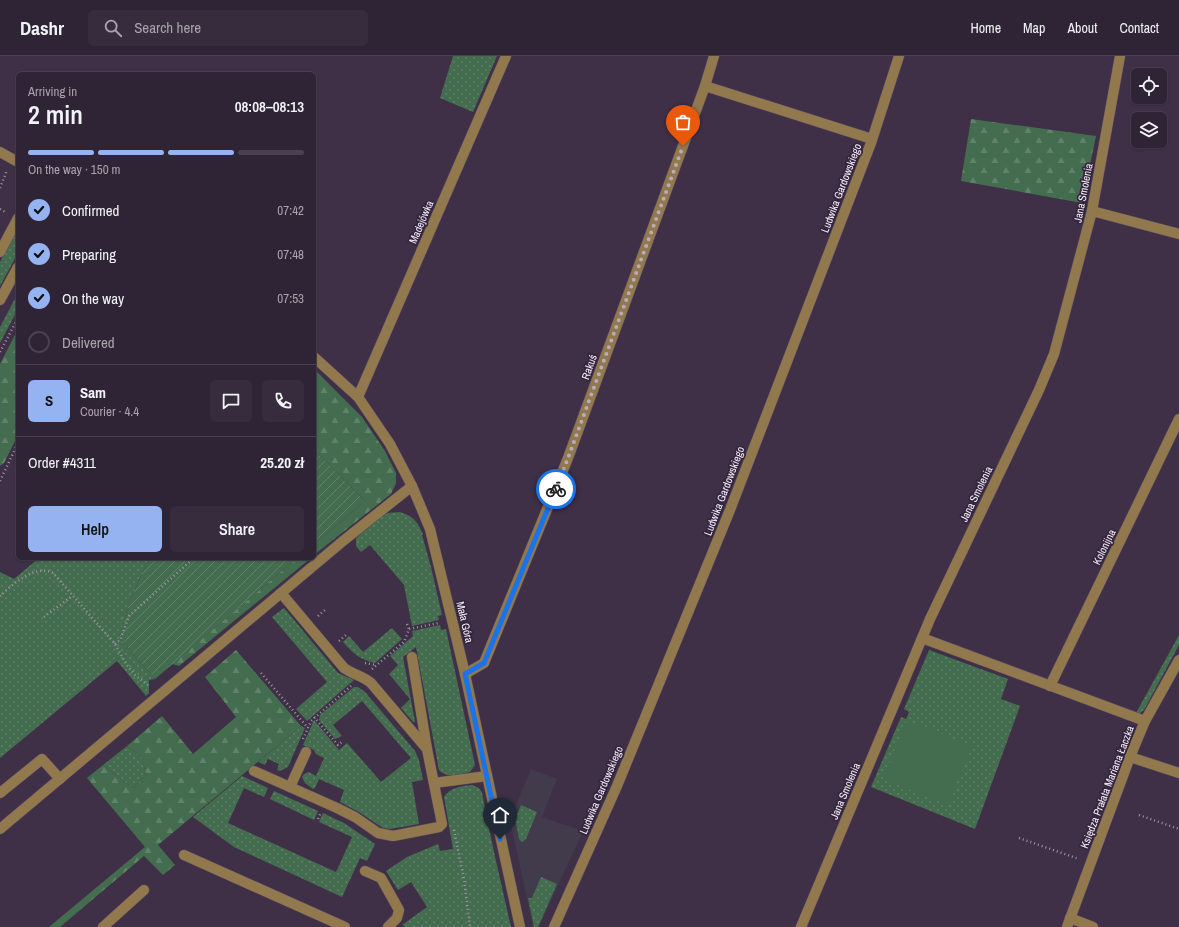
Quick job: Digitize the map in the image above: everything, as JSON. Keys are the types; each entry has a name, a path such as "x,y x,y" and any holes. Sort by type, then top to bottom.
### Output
{"street":[{"name":"Madejówka","path":"358,397 506,56"},
{"name":"Rakuś","path":"465,674 484,663 568,458 705,86 714,56"},
{"name":"Ludwika Gardowskiego","path":"554,927 617,786 730,510 872,139 899,56"},
{"name":"Jana Smolenia","path":"802,927 922,638 1050,365 1092,211 1120,56"},
{"path":"705,86 872,139"},
{"path":"0,152 16,161"},
{"path":"1092,211 1179,234"},
{"path":"0,252 16,222"},
{"path":"0,300 16,271"},
{"name":"Mała Góra","path":"316,359 358,397 390,444 412,486 430,529 465,674 520,927"},
{"name":"Kolonijna","path":"1050,686 1179,419"},
{"path":"0,830 384,507 412,486"},
{"path":"281,593 344,668 352,674 362,677 371,683 427,749"},
{"path":"922,638 1145,721"},
{"path":"254,771 355,817 378,833 393,836 439,827 442,824 427,749 412,657"},
{"name":"Księdza Prałata Mariana Łaczka","path":"1068,922 1145,721 1179,660"},
{"path":"290,787 304,747"},
{"path":"1130,757 1179,774"},
{"path":"0,793 42,759 60,779"},
{"path":"434,783 487,776"},
{"path":"184,855 323,922 345,927"},
{"path":"365,871 381,878 399,910 397,918 388,927"},
{"path":"102,927 144,890"},
{"path":"1068,922 1093,927"}],"path":[{"path":"0,188 6,172"},
{"path":"0,209 6,212"},
{"path":"0,352 16,322"},
{"path":"0,481 16,447"},
{"path":"115,644 120,640 128,616 192,560"},
{"path":"0,596 24,578 40,570 47,570 57,577 115,644 126,664 135,675 145,684 162,693"},
{"path":"44,617 72,596"},
{"path":"318,616 325,610"},
{"path":"409,629 446,621"},
{"path":"304,747 308,728 314,717 404,642 409,629 407,624"},
{"path":"339,640 346,635"},
{"path":"261,672 308,728"},
{"path":"314,717 338,745 343,741"},
{"path":"1139,815 1179,829"},
{"path":"454,829 464,879 470,927"},
{"path":"1019,838 1081,860"}],"shaded area":[{"path":"531,769 557,779 542,817 583,831 539,927 533,927 510,820"}],"green space":[{"path":"453,56 497,56 473,112 440,98"},
{"path":"971,119 1096,136 1082,203 961,181"},
{"path":"16,233 16,257 0,286 0,262"},
{"path":"16,297 16,313 0,343 0,327"},
{"path":"16,333 16,439 4,463 0,466 0,364"},
{"path":"316,371 362,417 385,451 396,473 396,483 391,494 316,553 316,542 365,501 316,451"},
{"path":"316,451 365,501 316,542"},
{"path":"399,512 412,517 423,534 422,535 442,615 438,616 439,620 412,626 404,585 370,545 361,552 356,546 356,538 381,517 388,513"},
{"path":"37,560 148,560 130,600 119,638 155,679 149,680 149,693 146,696 117,661 0,758 0,572 14,579"},
{"path":"148,560 295,560 155,679 119,638 130,600"},
{"path":"295,560 309,560 179,666 172,664"},
{"path":"284,608 338,673 354,680 307,721 296,709 327,682 272,617"},
{"path":"440,625 441,630 446,629 475,765 470,772 453,775 442,773 439,770 416,647 403,657 415,722 413,722 401,708 410,699 389,674 398,665 390,656 413,636 412,631"},
{"path":"392,628 402,639 375,663 357,656 343,642 349,636 363,652"},
{"path":"1179,635 1179,645 1144,710 1140,713 1136,713"},
{"path":"236,650 301,726 158,845 175,865 163,875 144,856 60,927 49,927 145,847 87,778 103,765 133,788 146,775 142,757 127,746 162,716 193,754 236,717 205,677"},
{"path":"929,650 1008,679 1001,699 1020,706 975,829 871,787 901,717 906,719 909,712 904,709"},
{"path":"354,687 358,687 365,692 415,751 419,760 423,780 412,782 419,824 390,829 383,828 359,812 340,802 344,790 319,779 315,788 313,789 305,783 302,777 304,774 309,772 316,776 324,758 316,754 314,750 303,745 314,720 339,750 347,743 381,782 411,758 362,701 333,725 342,736 335,739 319,720 320,715"},
{"path":"907,720 972,746 948,805 883,779"},
{"path":"301,726 305,728 288,767 280,771 277,770 279,764 268,759 265,765 258,762"},
{"path":"127,746 142,757 146,775 133,788 103,765"},
{"path":"242,776 268,788 264,797 244,788 228,823 336,872 352,837 319,822 323,813 344,823 375,844 367,861 360,858 342,897 234,847 193,817"},
{"path":"472,785 479,788 482,793 511,927 406,927 402,925 427,907 411,882 398,890 386,871 407,857 438,844 440,851 453,849 444,797 449,791"},
{"path":"274,791 318,811 314,820 270,799"},
{"path":"521,805 537,812 526,839 522,842 519,839 516,823 514,822"},
{"path":"541,877 557,884 538,927 534,927 528,898 532,898"}],"way so far":[{"path":"556,489 683,146"}],"route":[{"path":"500,839 465,674 484,663 556,489"}]}
